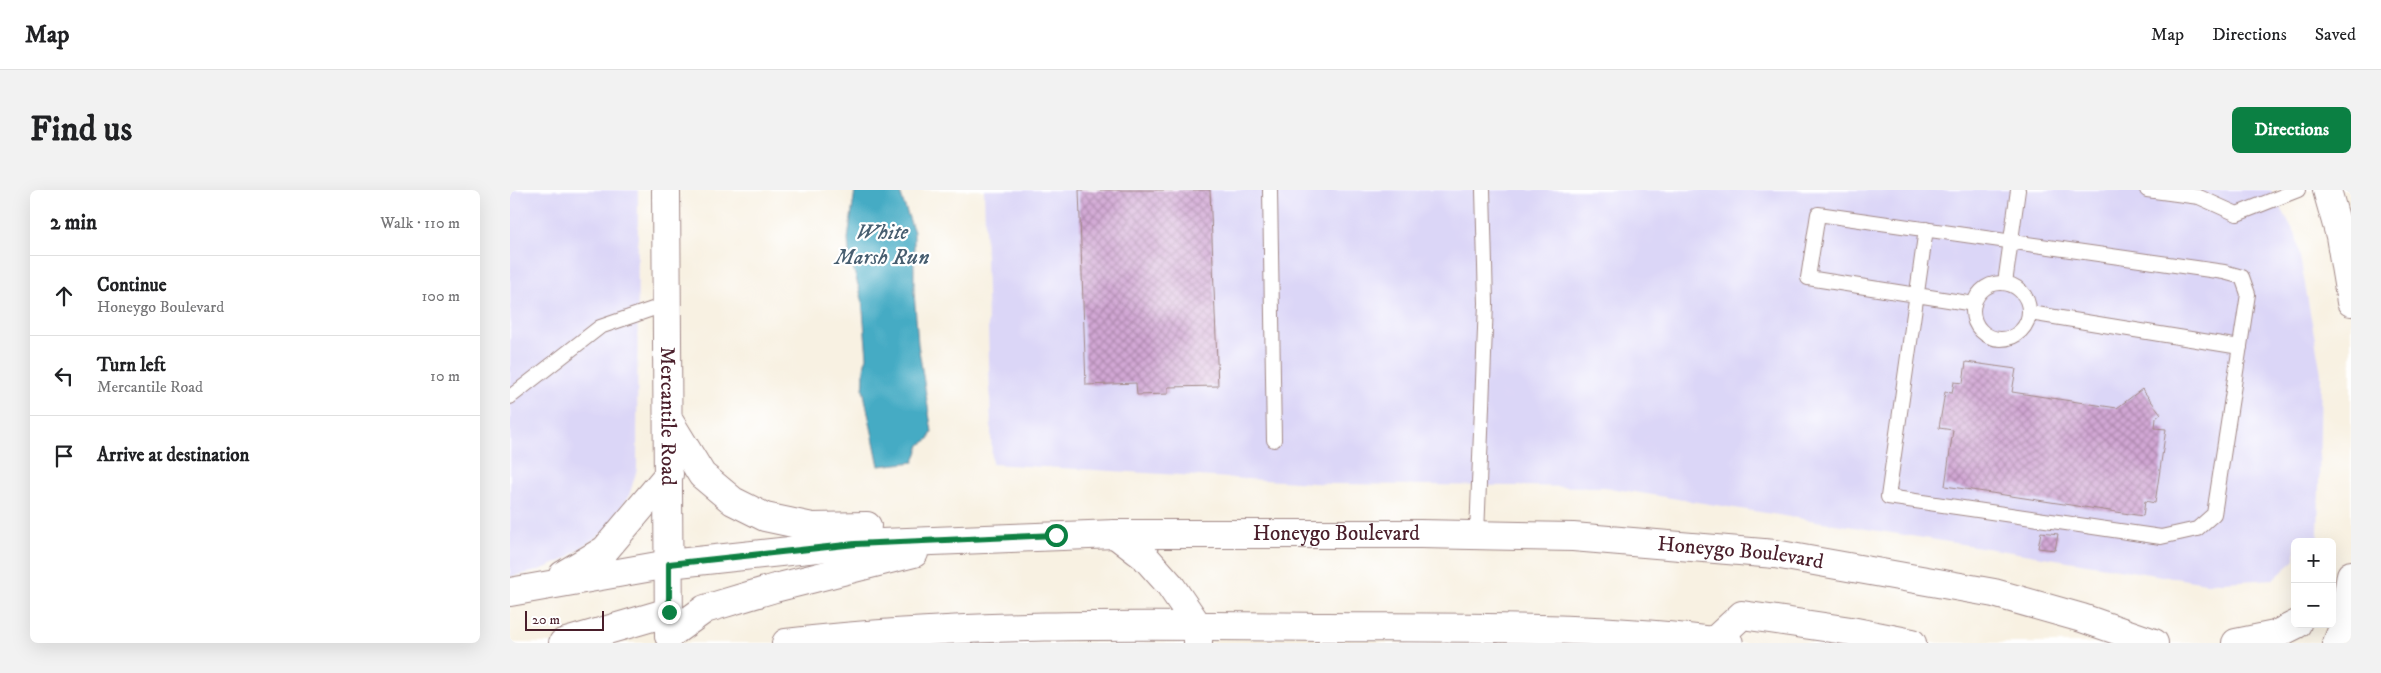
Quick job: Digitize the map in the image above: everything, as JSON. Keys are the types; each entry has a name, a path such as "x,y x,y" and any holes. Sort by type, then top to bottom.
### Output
{"main road":[{"name":"Mercantile Road","path":"666,190 669,630"},
{"path":"2327,190 2340,236 2351,302"},
{"path":"669,421 702,475 733,501 765,517 812,527 916,526 1056,535"},
{"path":"542,586 605,550 669,474"},
{"name":"Honeygo Boulevard","path":"510,592 669,564 855,544 1115,534 1477,535 1573,538 1775,554 1994,593 2082,618 2154,643"},
{"path":"1115,534 1145,557 1170,585 1198,634"},
{"path":"563,643 669,630 705,609 775,588 974,539"},
{"path":"2336,576 2351,552"},
{"path":"2337,643 2342,630 2351,574"},
{"path":"786,643 893,633 1090,625 1198,634 1295,626 1551,629 1656,635 1718,642 1742,615 1851,631 1912,643"},
{"path":"1272,643 1295,626"},
{"path":"2236,643 2275,635 2291,627"}],"lane":[{"path":"1270,190 1274,440"},
{"path":"1477,535 1486,303 1483,190"},
{"path":"2005,283 2018,190"},
{"path":"2147,190 2204,194 2237,214 2298,190"},
{"path":"1926,229 1916,295 1888,497 2162,538 2197,529 2214,514 2248,294 2242,278 2224,272 2010,241 1926,229 1818,214 1808,278 1916,295 1974,304"},
{"path":"1996,283 2005,283 2020,290 2026,296 2030,313 2027,322 2015,335 1998,339 1981,330 1976,323 1974,304 1982,290 1996,283"},
{"path":"510,397 600,326 667,304"},
{"path":"2030,313 2240,347"}],"shaded area":[{"path":"510,190 638,190 637,469 629,496 608,529 564,560 537,571 510,577"},
{"path":"984,190 2271,190 2296,235 2321,373 2318,538 2291,538 2291,564 2274,579 2206,583 1603,487 1331,484 992,464"}],"water":[{"name":"White Marsh Run","path":"855,190 899,190 914,232 914,292 918,344 932,432 929,439 920,445 914,462 879,466 863,389 867,357 862,299 849,254 848,239"}],"building":[{"path":"1079,190 1210,190 1218,386 1168,387 1168,394 1137,395 1136,383 1086,385"},
{"path":"1966,362 2016,369 2012,392 2117,408 2142,389 2161,414 2156,418 2155,428 2166,429 2155,503 2145,501 2143,516 1945,486 1953,430 1939,428 1945,392 1952,393 1954,382 1963,383"},
{"path":"2041,532 2058,534 2055,550 2038,548"}],"route":[{"path":"669,612 669,564 772,551 855,544 1056,535"}]}
